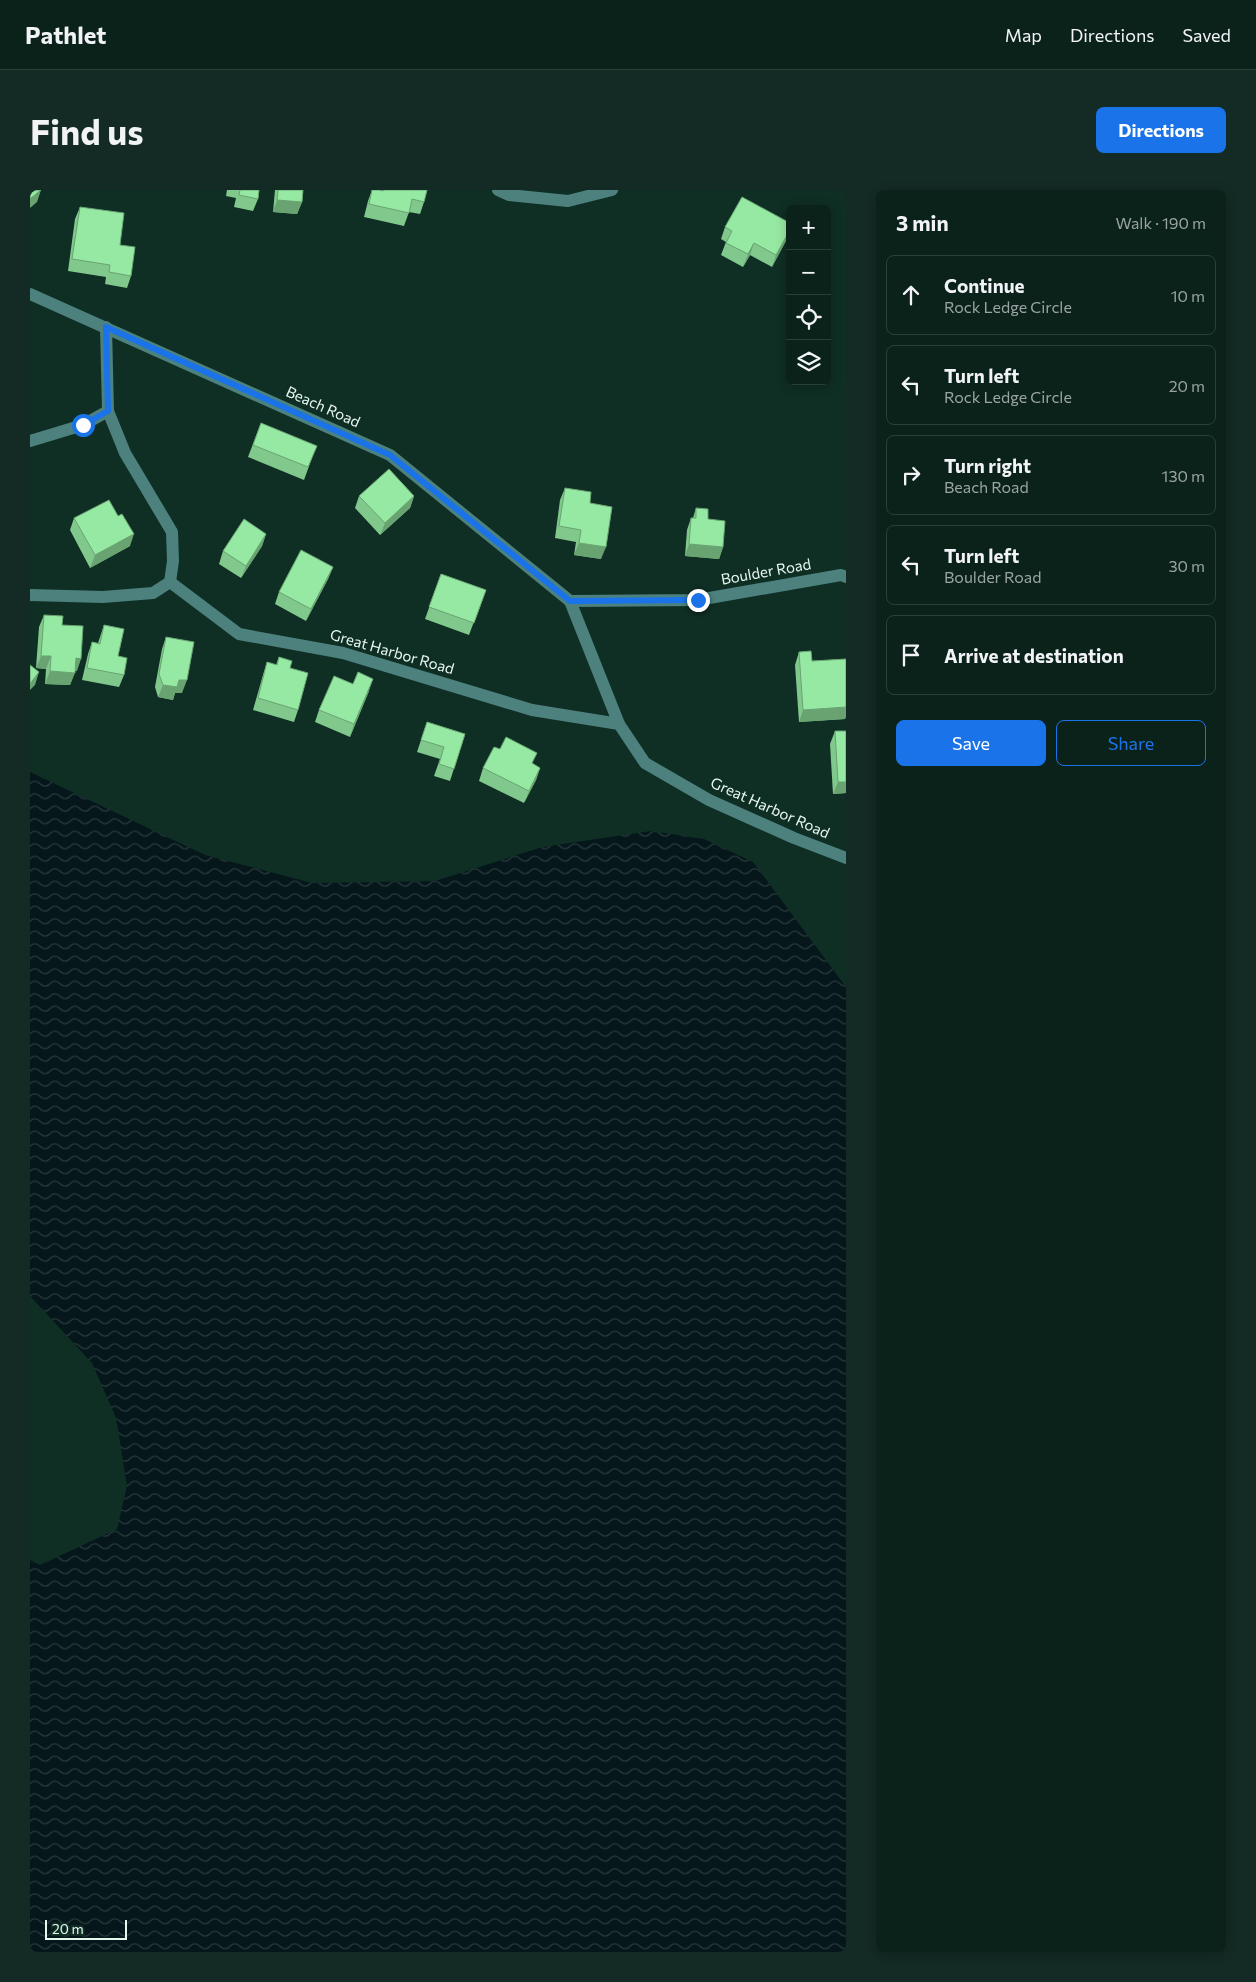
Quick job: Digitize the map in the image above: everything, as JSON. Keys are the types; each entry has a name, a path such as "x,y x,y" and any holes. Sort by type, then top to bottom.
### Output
{"street":[{"path":"498,190 509,195 568,201 612,190"},
{"name":"Beach Road","path":"30,294 390,455 570,601"},
{"path":"30,595 103,597 153,593 170,582 173,561 172,532 125,453 108,411 106,327"},
{"path":"30,441 83,425 108,411"},
{"name":"Boulder Road","path":"570,601 698,600 841,575 846,577"},
{"name":"Great Harbor Road","path":"170,582 240,634 343,653 532,710 619,724"},
{"name":"Great Harbor Road","path":"570,601 619,724 645,763 709,800 794,838 846,858"}],"water":[{"path":"30,772 205,855 312,883 435,881 542,847 651,831 704,839 753,862 846,987 846,1952 30,1952 30,1560 40,1565 117,1529 127,1486 116,1418 92,1363 30,1296"}],"building":[{"path":"30,190 41,190 30,199"},
{"path":"240,190 259,190 258,199 239,195"},
{"path":"278,190 303,190 302,202 277,200"},
{"path":"372,190 427,190 424,202 412,199 409,213 369,204"},
{"path":"742,197 786,221 786,237 776,255 754,243 748,254 726,243 732,231 725,227"},
{"path":"80,207 124,213 120,245 135,247 131,276 109,272 110,265 72,259"},
{"path":"261,423 317,446 308,467 253,445"},
{"path":"389,469 414,496 385,523 359,496"},
{"path":"565,488 591,492 590,503 612,507 606,547 579,543 581,530 559,526"},
{"path":"109,500 118,516 122,514 134,534 95,555 74,518"},
{"path":"696,508 708,509 708,519 725,521 723,547 689,544 691,518 696,518"},
{"path":"244,519 266,534 246,566 223,551"},
{"path":"301,550 333,567 311,609 279,592"},
{"path":"441,574 486,590 474,623 429,607"},
{"path":"44,615 63,616 62,625 83,626 81,659 76,658 75,673 50,671 51,656 41,656"},
{"path":"104,625 124,629 118,656 127,658 124,675 87,668 92,642 100,644"},
{"path":"166,637 194,642 187,680 179,680 177,687 163,685 159,674"},
{"path":"811,651 812,661 846,659 846,707 803,710 799,652"},
{"path":"279,657 292,661 290,668 308,673 298,710 258,698 267,662 277,665"},
{"path":"30,665 39,672 30,684"},
{"path":"358,672 373,679 354,724 319,710 334,676 353,684"},
{"path":"427,722 465,734 454,769 439,764 444,747 421,740"},
{"path":"835,731 846,731 846,782 838,782"},
{"path":"506,737 537,753 532,763 540,768 529,791 483,768 494,747 500,749"}],"route":[{"path":"83,425 108,411 106,327 390,455 570,601 698,600"}]}
